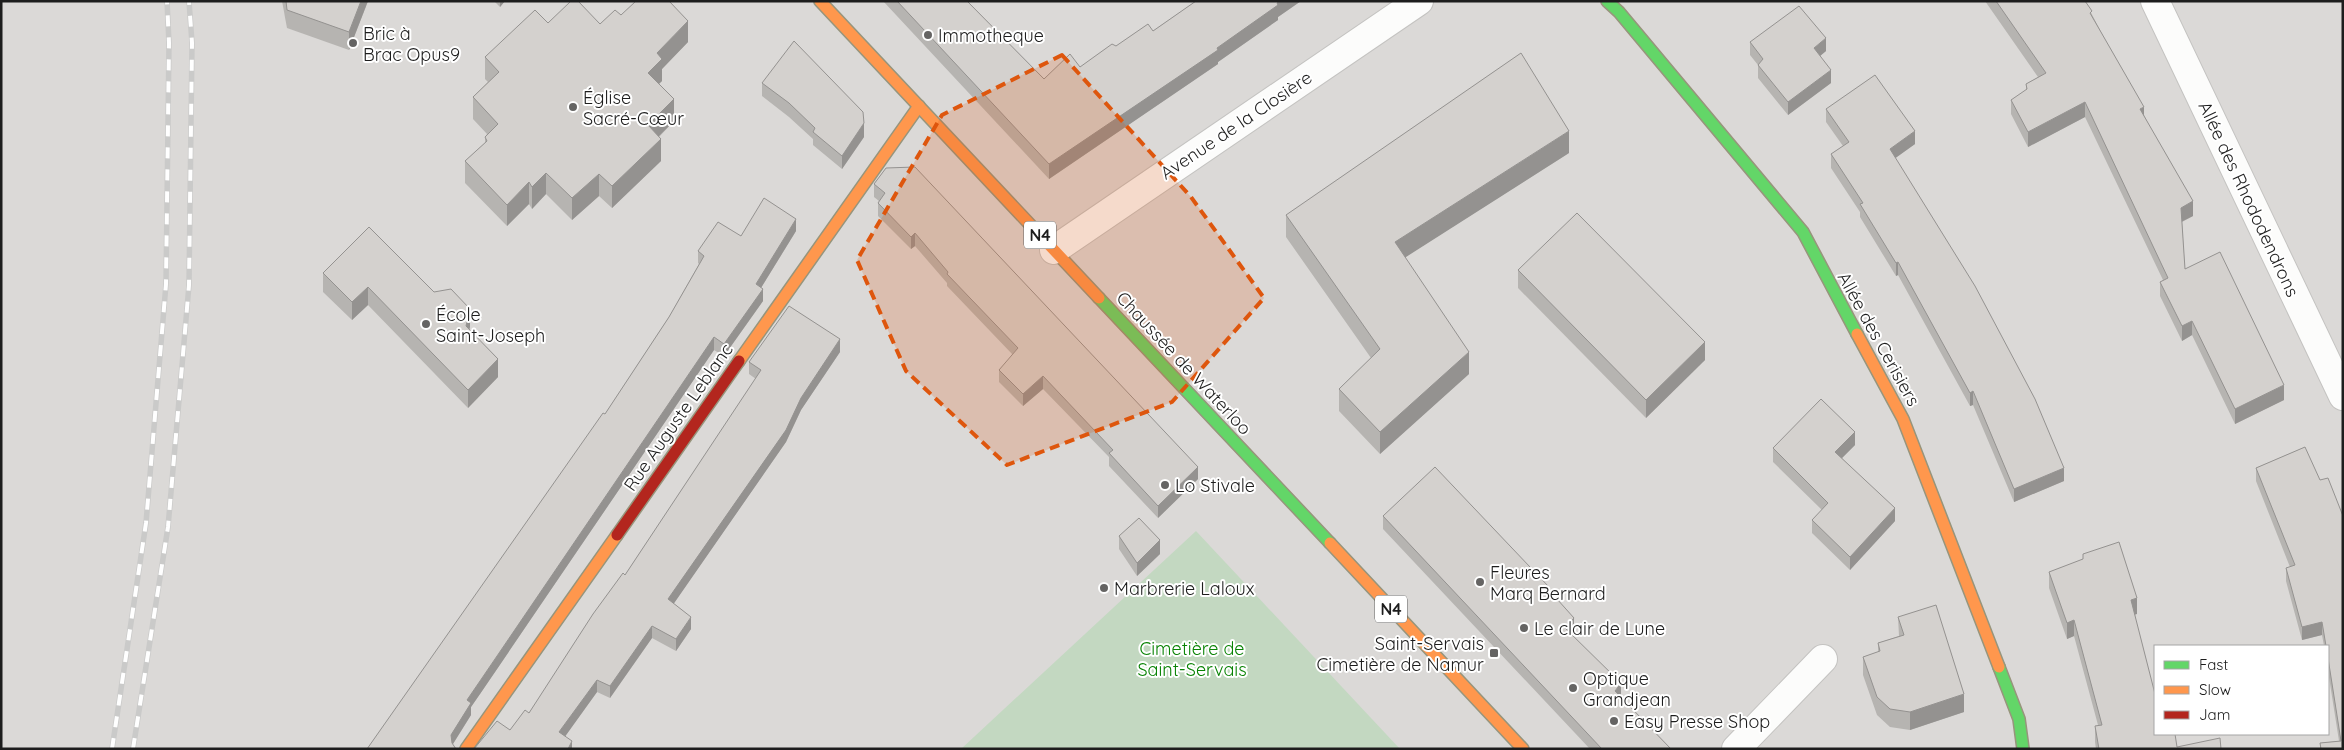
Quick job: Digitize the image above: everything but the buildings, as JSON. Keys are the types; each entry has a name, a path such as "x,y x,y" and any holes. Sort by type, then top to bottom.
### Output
{"street":[{"name":"Chaussée de Waterloo","path":"820,1 1523,749"},
{"name":"Avenue de la Closière","path":"1054,250 1419,1"},
{"name":"Allée des Cerisiers","path":"1607,1 1619,12 1803,232 1903,419 2019,719 2022,749"},
{"name":"Allée des Rhododendrons","path":"2155,1 2343,396"},
{"name":"Rue Auguste Leblanc","path":"466,749 918,106"},
{"path":"1736,749 1823,659"}],"highlighted area":[{"path":"1062,55 1191,197 1264,298 1172,402 1007,465 906,371 857,260 942,115"}],"shaded area":[{"path":"1,1 2343,1 2343,749 1,749"}],"green space":[{"name":"Cimetière de Saint-Servais","path":"1196,531 1400,749 961,749"}],"railway":[{"path":"112,749 146,523 166,284 169,43 167,1"},
{"path":"133,749 168,527 189,285 192,43 189,1"}],"traffic: fast":[{"path":"1607,1 1619,12 1803,232 1857,334"},
{"path":"1099,298 1330,543"},
{"path":"1999,667 2019,719 2023,749"}],"traffic: slow":[{"path":"820,1 1099,298"},
{"path":"739,361 919,106"},
{"path":"1857,334 1903,419 1999,667"},
{"path":"466,749 617,535"},
{"path":"1330,543 1523,749"}],"traffic: jam":[{"path":"617,535 739,361"}],"place":[{"name":"Immotheque","path":"928,35"},
{"name":"Bric à Brac Opus9","path":"353,43"},
{"name":"Église Sacré-Cœur","path":"573,107"},
{"name":"École Saint-Joseph","path":"426,324"},
{"name":"Lo Stivale","path":"1165,485"},
{"name":"Fleures Marq Bernard","path":"1480,582"},
{"name":"Marbrerie Laloux","path":"1104,588"},
{"name":"Le clair de Lune","path":"1524,628"},
{"name":"Saint-Servais Cimetière de Namur","path":"1494,653"},
{"name":"Optique Grandjean","path":"1573,688"},
{"name":"Easy Presse Shop","path":"1614,721"}]}
